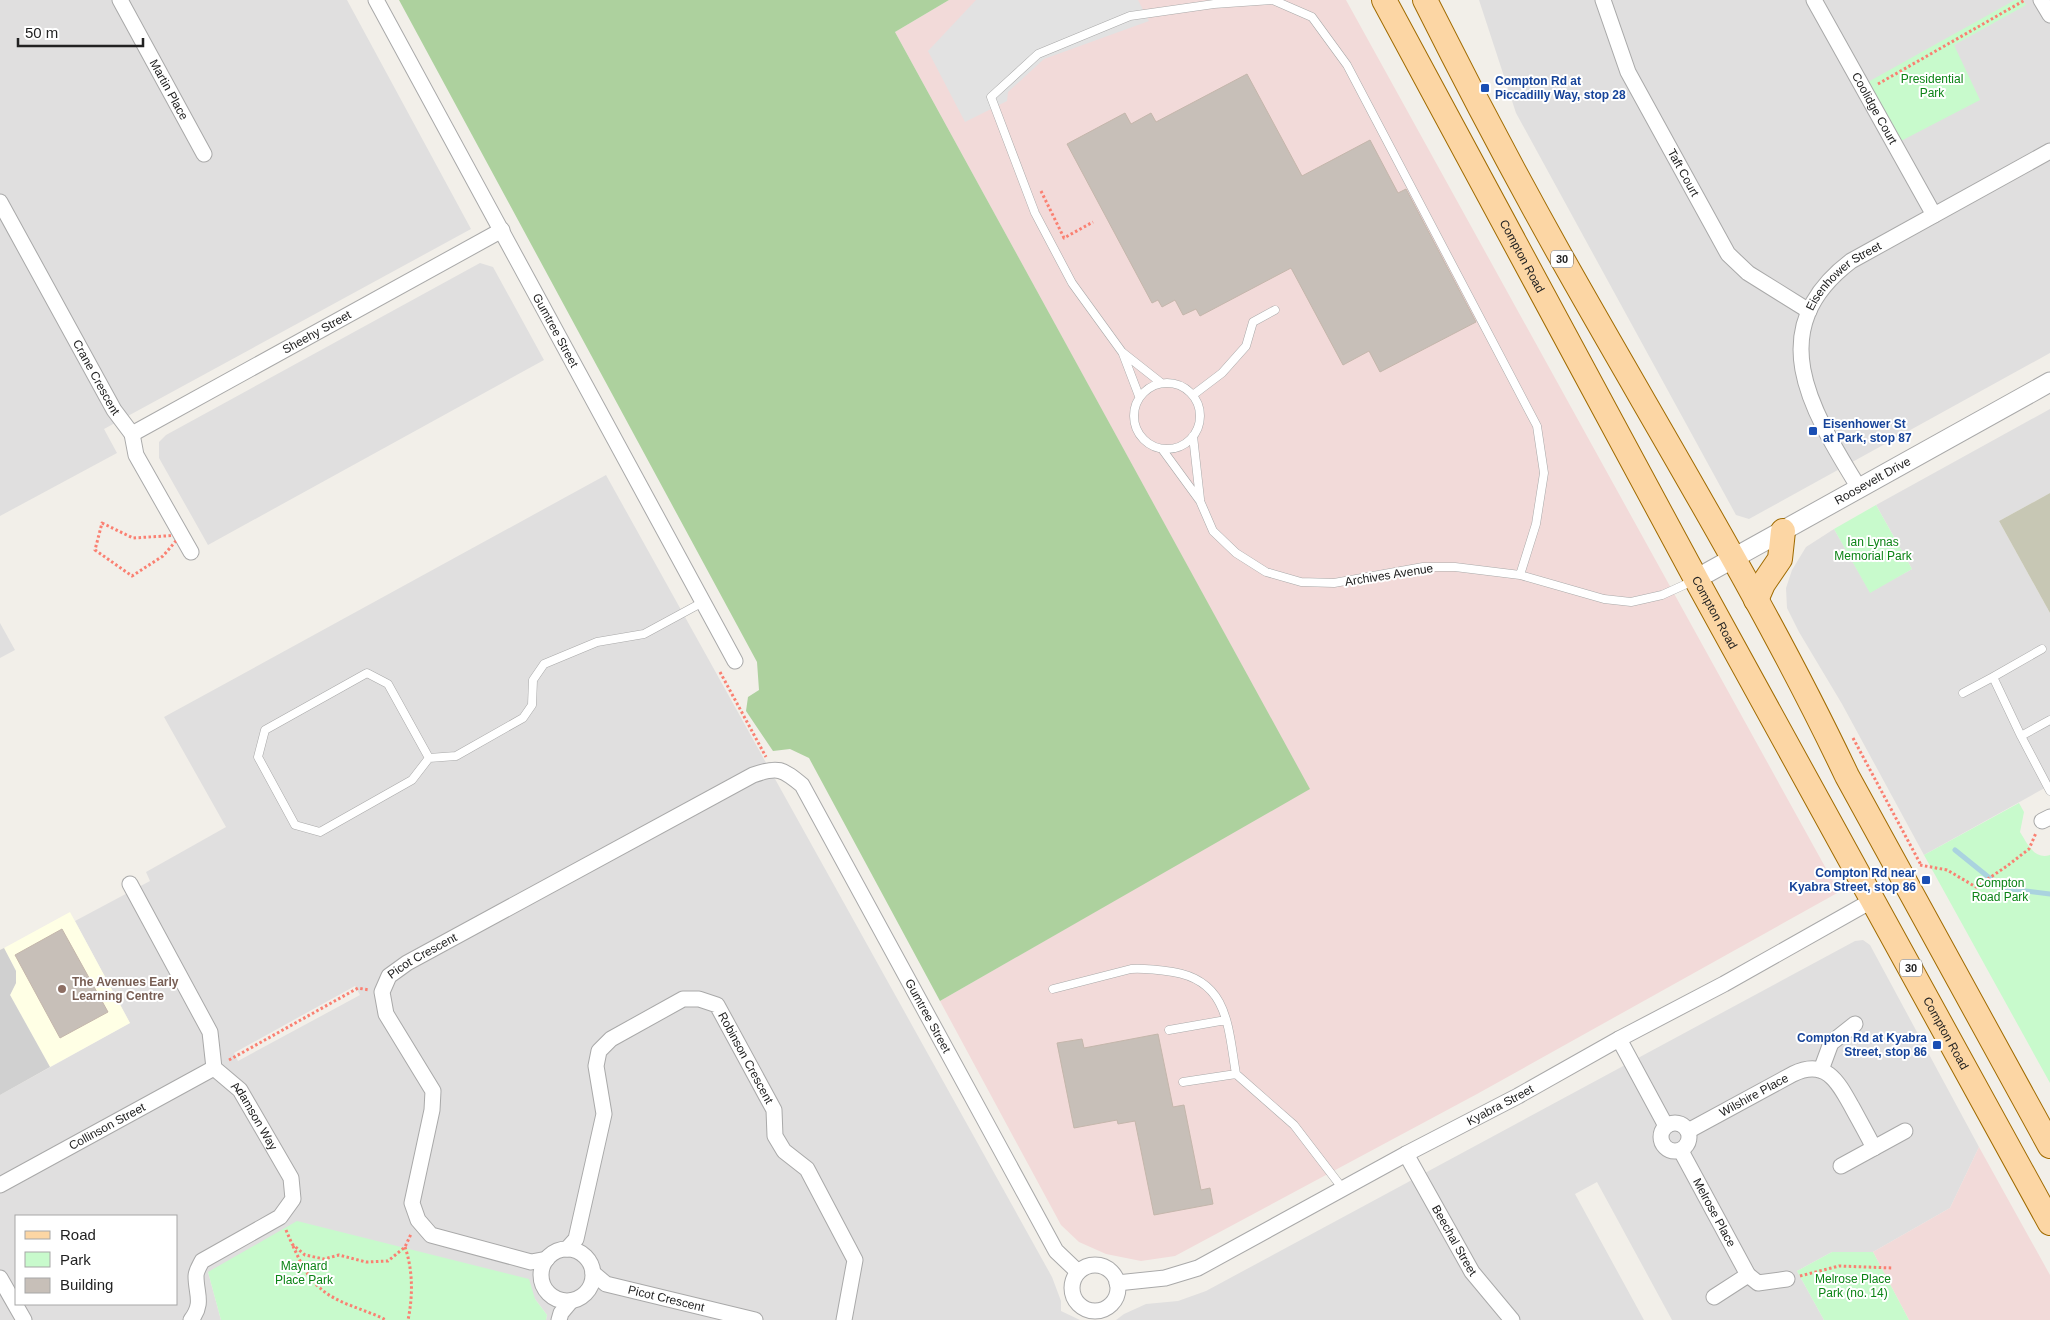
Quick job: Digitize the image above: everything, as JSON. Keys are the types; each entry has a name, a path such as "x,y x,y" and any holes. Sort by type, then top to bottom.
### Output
{"main road":[{"name":"Compton Road","path":"1384,0 1696,579 2050,1223"},
{"name":"30","path":"1426,0 1472,96 1560,256 1734,559 1819,717 1847,776 2050,1146"},
{"path":"1756,600 1763,584 1780,558 1783,531"}],"street":[{"name":"Martin Place","path":"120,0 204,154"},
{"name":"Gumtree Street","path":"376,0 735,661"},
{"name":"Taft Court","path":"1603,0 1628,72 1728,254 1748,273 1809,310"},
{"name":"Coolidge Court","path":"1814,0 1934,215"},
{"path":"2041,0 2050,16"},
{"name":"Eisenhower Street","path":"1859,488 1817,412 1807,390 1802,369 1802,334 1809,310 1816,296 1827,282 1844,266 2050,151"},
{"name":"Crane Crescent","path":"0,202 114,410 132,434 136,455 191,552"},
{"name":"Sheehy Street","path":"132,434 502,230"},
{"name":"Roosevelt Drive","path":"1696,579 2050,382"},
{"name":"Gumtree Street","path":"772,768 789,774 802,785 1056,1251 1078,1272"},
{"name":"Picot Crescent","path":"418,1220 412,1203 432,1110 433,1091 386,1014 382,992 389,976 407,963 754,775 772,768"},
{"path":"130,884 210,1032 214,1068"},
{"name":"Kyabra Street","path":"1117,1283 1165,1278 1198,1268 1724,984 1873,900"},
{"name":"Robinson Crescent","path":"575,1247 604,1114 596,1066 599,1051 612,1039 683,999 699,999 717,1006 774,1110 775,1136 784,1151 807,1169 855,1260 844,1320"},
{"path":"1856,1024 1831,1043 1821,1070 1832,1076 1841,1086 1874,1148"},
{"path":"1619,1039 1666,1126"},
{"name":"Collinson Street","path":"0,1185 214,1068"},
{"name":"Adamson Way","path":"192,1320 198,1308 200,1294 195,1274 202,1261 280,1217 293,1199 291,1178 240,1090 214,1068"},
{"name":"Wilshire Place","path":"1688,1131 1802,1070 1821,1070"},
{"path":"1678,1123 1684,1125 1688,1131 1689,1141 1687,1146 1681,1151 1672,1151 1663,1145 1661,1134 1666,1126 1678,1123"},
{"path":"1841,1166 1905,1131"},
{"name":"Melrose Place","path":"1681,1151 1748,1275"},
{"name":"Beechal Street","path":"1406,1154 1472,1272 1512,1320"},
{"path":"418,1220 431,1235 540,1265"},
{"path":"575,1247 592,1265 593,1273 590,1288 585,1294 562,1308 545,1288 540,1265 559,1250 575,1247"},
{"path":"1087,1266 1100,1266 1112,1274 1117,1283 1117,1294 1110,1306 1087,1315 1074,1296 1073,1282 1078,1272 1087,1266"},
{"path":"593,1273 606,1284"},
{"path":"1714,1297 1748,1275 1758,1282 1787,1279"},
{"path":"0,1278 15,1304"},
{"path":"590,1288 606,1284"},
{"name":"Picot Crescent","path":"606,1284 754,1320"},
{"path":"15,1305 24,1320"}],"lane":[{"path":"1139,396 1122,352 1072,283 1051,246 1035,213 991,97 1038,54 1130,16 1214,4 1273,0 1312,17 1347,65 1537,426 1544,473 1536,524 1520,575"},
{"path":"1193,395 1222,373 1246,346 1253,322 1275,310"},
{"path":"1122,352 1160,382"},
{"path":"1162,449 1177,448 1193,436 1199,424 1200,408 1193,395 1178,384 1160,382 1151,386 1139,396 1134,407 1133,417 1135,426 1145,441 1162,449 1200,501"},
{"path":"1193,436 1200,501"},
{"name":"Archives Avenue","path":"1200,501 1213,530 1236,553 1266,572 1301,582 1334,583 1423,567 1455,567 1520,575 1604,599 1632,602 1662,595 1696,579"},
{"path":"430,758 388,684 367,673 265,730 258,756 295,825 320,832 412,780 430,758 456,756 523,718 532,705 533,680 544,664 597,642 644,634 703,602"},
{"path":"1963,693 2042,649"},
{"path":"1992,678 2050,791"},
{"path":"2021,736 2050,720"},
{"path":"1053,989 1131,969 1143,968 1183,974 1197,978 1208,985 1217,996 1226,1020 1236,1074 1294,1125 1343,1189"},
{"path":"1169,1030 1226,1020"},
{"path":"1183,1082 1236,1074"}],"path":[{"path":"1866,91 2025,0"},
{"path":"1039,187 1064,238 1093,222"},
{"path":"102,523 132,538 181,535 163,556 132,576 95,550 102,523"},
{"path":"720,672 772,768"},
{"path":"1901,874 1922,864 1947,870 1976,887 2029,849 2046,819"},
{"path":"214,1068 358,988 382,992"},
{"path":"280,1217 306,1272 320,1289 345,1303 367,1310 386,1320"},
{"path":"292,1244 306,1255 324,1259 339,1255 366,1262 388,1261 405,1247 418,1220"},
{"path":"405,1247 411,1264 411,1307 408,1320"},
{"path":"1787,1279 1839,1266 1893,1268"}],"shaded area":[{"path":"0,0 347,0 471,229 104,429 117,453 0,516"},
{"path":"949,0 1346,0 1839,892 1477,1094 1175,1256 1141,1261 1106,1254 1079,1242 1061,1225 940,1001 1309,788 895,32"},
{"path":"976,0 1138,0 1149,21 1044,59 1008,92 1007,101 965,122 928,51"},
{"path":"1479,0 2050,0 2050,353 1749,519 1736,515 1516,113"},
{"path":"480,263 493,267 544,360 208,545 159,458 159,442 166,435"},
{"path":"2050,409 2050,493 1999,521 2050,613 2050,785 1924,855 1842,704 1799,632 1787,608 1786,588 1792,570 1806,547 1834,529 1870,592 1912,569 1876,505"},
{"path":"606,475 1052,1277 1061,1301 1061,1311 1080,1320 546,1320 547,1315 535,1299 208,1272 221,1320 0,1320 0,1095 130,1023 75,921 150,881 146,872 226,827 164,717","holes":["355,986 360,995 238,1061 234,1053"]},
{"path":"2050,493 2050,613 1999,521"},
{"path":"0,623 15,650 0,658"},
{"name":"The Avenues Early Learning Centre","path":"70,912 130,1023 50,1067 10,995 16,983 16,971 4,948"},
{"path":"1863,940 1870,945 1979,1147 1950,1208 1873,1252 1832,1252 1797,1271 1824,1320 1672,1320 1597,1182 1575,1194 1644,1320 1116,1320 1124,1314 1146,1304 1178,1301 1206,1291 1855,941"},
{"path":"4,948 16,971 16,983 10,995 50,1067 0,1095 0,950"},
{"path":"1979,1147 2050,1275 2050,1320 1909,1320 1873,1252 1950,1208"}],"green space":[{"path":"399,0 949,0 895,32 1310,789 940,1001 809,758 790,749 773,751 746,711 748,697 759,690 757,662"},
{"name":"Presidential Park","path":"2015,0 2023,0 2026,5 1954,45 1980,100 1899,142 1868,82"},
{"name":"Ian Lynas Memorial Park","path":"1876,505 1912,569 1870,593 1834,529"},
{"name":"Compton Road Park","path":"2019,803 2024,812 2020,832 2035,853 2044,856 2050,855 2050,1083 1924,855"},
{"name":"Maynard Place Park","path":"297,1221 529,1279 535,1299 547,1315 546,1320 221,1320 208,1272"},
{"name":"Melrose Place Park (no. 14)","path":"1832,1252 1873,1252 1909,1320 1824,1320 1797,1271"}],"building":[{"path":"1247,74 1302,176 1370,140 1398,193 1406,189 1476,322 1380,372 1369,351 1343,365 1291,268 1200,316 1196,309 1183,315 1175,300 1162,307 1158,300 1152,303 1067,144 1125,113 1131,124 1151,113 1156,122"},
{"path":"62,929 108,1012 60,1038 15,955"},
{"path":"1158,1034 1173,1107 1184,1105 1201,1190 1210,1188 1213,1204 1154,1215 1135,1121 1118,1124 1117,1120 1074,1128 1057,1043 1082,1039 1084,1048"}],"waterway":[{"path":"1955,850 2002,888 2050,894"}],"place":[{"name":"Compton Rd at Piccadilly Way, stop 28","path":"1485,88"},
{"name":"Eisenhower St at Park, stop 87","path":"1813,431"},
{"name":"Compton Rd near Kyabra Street, stop 86","path":"1926,880"},
{"name":"The Avenues Early Learning Centre","path":"62,989"},
{"name":"Compton Rd at Kyabra Street, stop 86","path":"1937,1045"}]}
